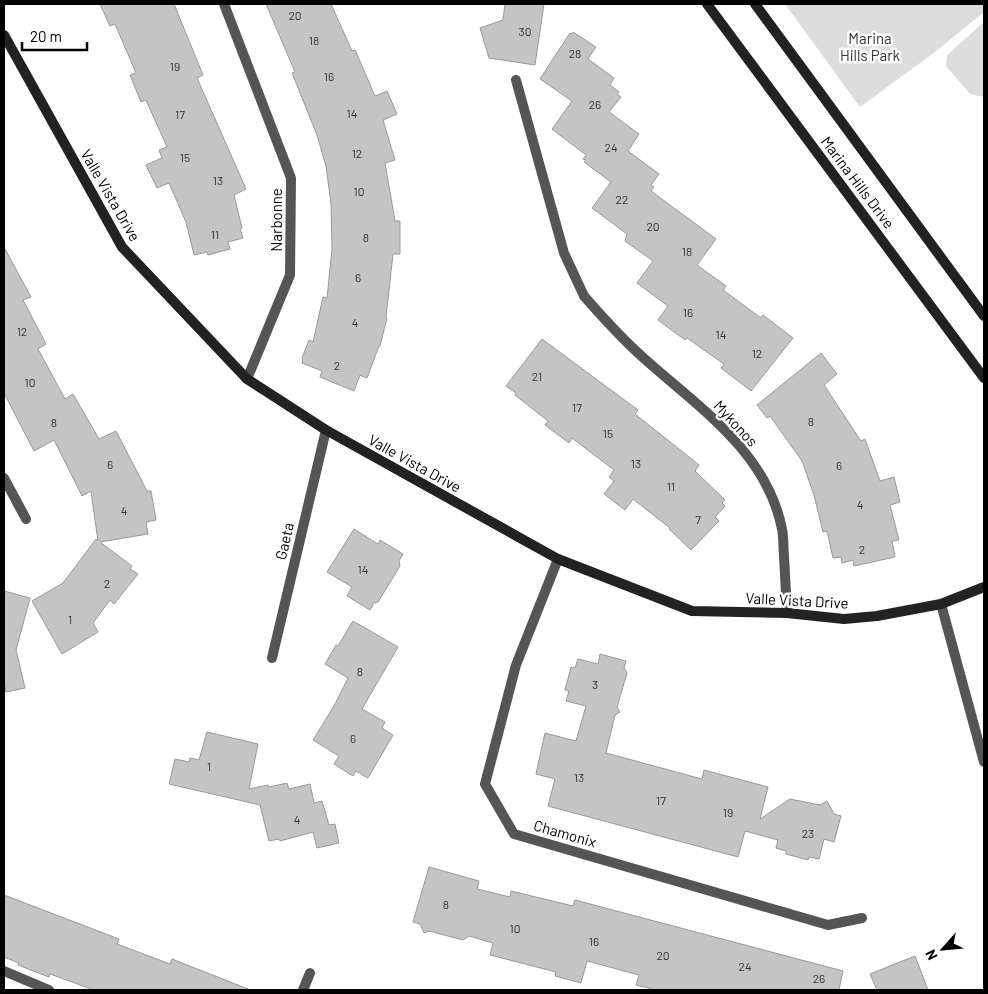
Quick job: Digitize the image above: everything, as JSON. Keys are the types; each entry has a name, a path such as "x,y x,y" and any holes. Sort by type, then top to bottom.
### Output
{"street":[{"name":"Narbonne","path":"224,4 291,178 290,275 247,380"},
{"name":"Marina Hills Drive","path":"707,4 984,378"},
{"name":"Marina Hills Drive","path":"755,4 984,316"},
{"name":"Valle Vista Drive","path":"4,35 122,247 247,380 326,430 558,559 692,611 787,613 844,619 877,616 941,604 984,587"},
{"name":"Mykonos","path":"516,80 564,253 584,296 610,326 647,361 716,420 740,444 759,471 773,500 782,530 787,613"},
{"name":"Gaeta","path":"272,658 326,430"},
{"path":"4,478 26,519"},
{"name":"Chamonix","path":"558,559 516,666 485,784 514,834 828,925 862,918"},
{"path":"941,604 984,762"},
{"path":"4,971 49,990"},
{"path":"303,990 310,973"}],"green space":[{"name":"Marina Hills Park","path":"785,4 984,4 984,12 935,52 860,107"},
{"path":"984,22 984,111 983,97 970,94 946,66 947,55"}],"building":[{"path":"100,4 174,4 203,75 197,78 246,189 234,195 243,238 228,242 230,249 208,255 207,252 194,255 186,222 169,183 157,188 146,165 162,158 159,150 167,147 146,100 141,102 130,75 136,73 115,24 110,26"},
{"path":"266,4 331,4 352,51 355,50 375,96 387,91 397,114 383,120 395,160 385,163 395,221 400,221 400,254 393,254 387,318 380,346 367,378 360,375 354,391 320,377 322,371 302,363 309,340 313,342 323,297 327,298 332,249 331,204 326,166 317,135 292,73 295,72"},
{"path":"505,4 544,4 535,65 489,58 480,28 503,20"},
{"path":"573,32 596,47 588,59 614,78 610,85 619,92 617,94 621,97 609,112 639,134 628,151 659,174 651,185 654,187 651,191 716,239 697,265 726,286 723,290 761,318 763,315 793,338 751,391 721,368 724,364 687,338 685,340 658,320 668,306 637,283 653,261 625,241 627,234 592,208 611,182 584,162 586,160 583,159 586,155 552,129 572,101 540,79 570,33 572,34"},
{"path":"4,247 31,297 23,300 46,344 38,349 65,399 73,394 99,439 116,431 147,491 151,491 156,520 146,522 148,534 100,542 132,566 130,569 138,574 114,604 110,600 93,623 98,632 62,654 32,601 63,583 96,539 98,541 91,491 82,496 54,440 34,451 4,393"},
{"path":"542,339 638,410 635,414 699,465 695,471 725,500 722,503 725,506 715,517 719,521 691,550 670,528 633,499 625,510 604,494 614,481 609,477 614,470 572,438 569,443 545,425 548,421 506,386"},
{"path":"821,353 837,374 824,385 861,441 865,439 880,481 894,477 900,502 890,505 899,540 892,541 895,557 854,566 853,560 842,563 841,557 833,558 827,531 823,532 814,495 802,461 770,416 767,418 757,405"},
{"path":"354,529 378,544 380,540 403,554 399,561 400,566 378,602 374,603 370,610 347,596 352,587 327,572"},
{"path":"4,591 30,598 16,650 25,688 6,692 4,680"},
{"path":"353,621 398,647 362,709 385,722 382,728 393,735 368,778 356,771 353,776 334,764 339,756 313,740 334,706 348,678 325,664"},
{"path":"600,654 626,661 624,668 627,673 617,707 620,712 615,715 606,753 702,779 704,770 768,787 760,819 790,799 820,805 827,801 834,814 841,816 834,842 824,839 819,859 809,857 808,860 786,854 786,851 776,848 778,840 745,831 738,857 548,806 555,779 536,774 545,733 576,741 586,706 566,701 569,691 565,690 571,667 575,668 578,659 598,664"},
{"path":"207,732 258,744 249,789 287,783 289,789 310,784 314,803 322,801 329,825 335,824 339,843 317,848 313,832 280,841 279,839 269,841 260,805 169,784 175,759 189,762 190,758 199,760"},
{"path":"429,867 479,881 477,889 510,897 511,891 573,906 575,900 843,971 839,990 656,990 636,985 639,975 587,961 581,983 555,976 556,972 490,955 493,943 469,936 463,940 429,931 424,933 420,924 413,922"},
{"path":"4,895 119,939 117,944 170,964 172,959 248,990 94,990 50,974 49,977 18,965 19,963 4,957"},
{"path":"915,956 928,990 877,990 870,974"}]}
